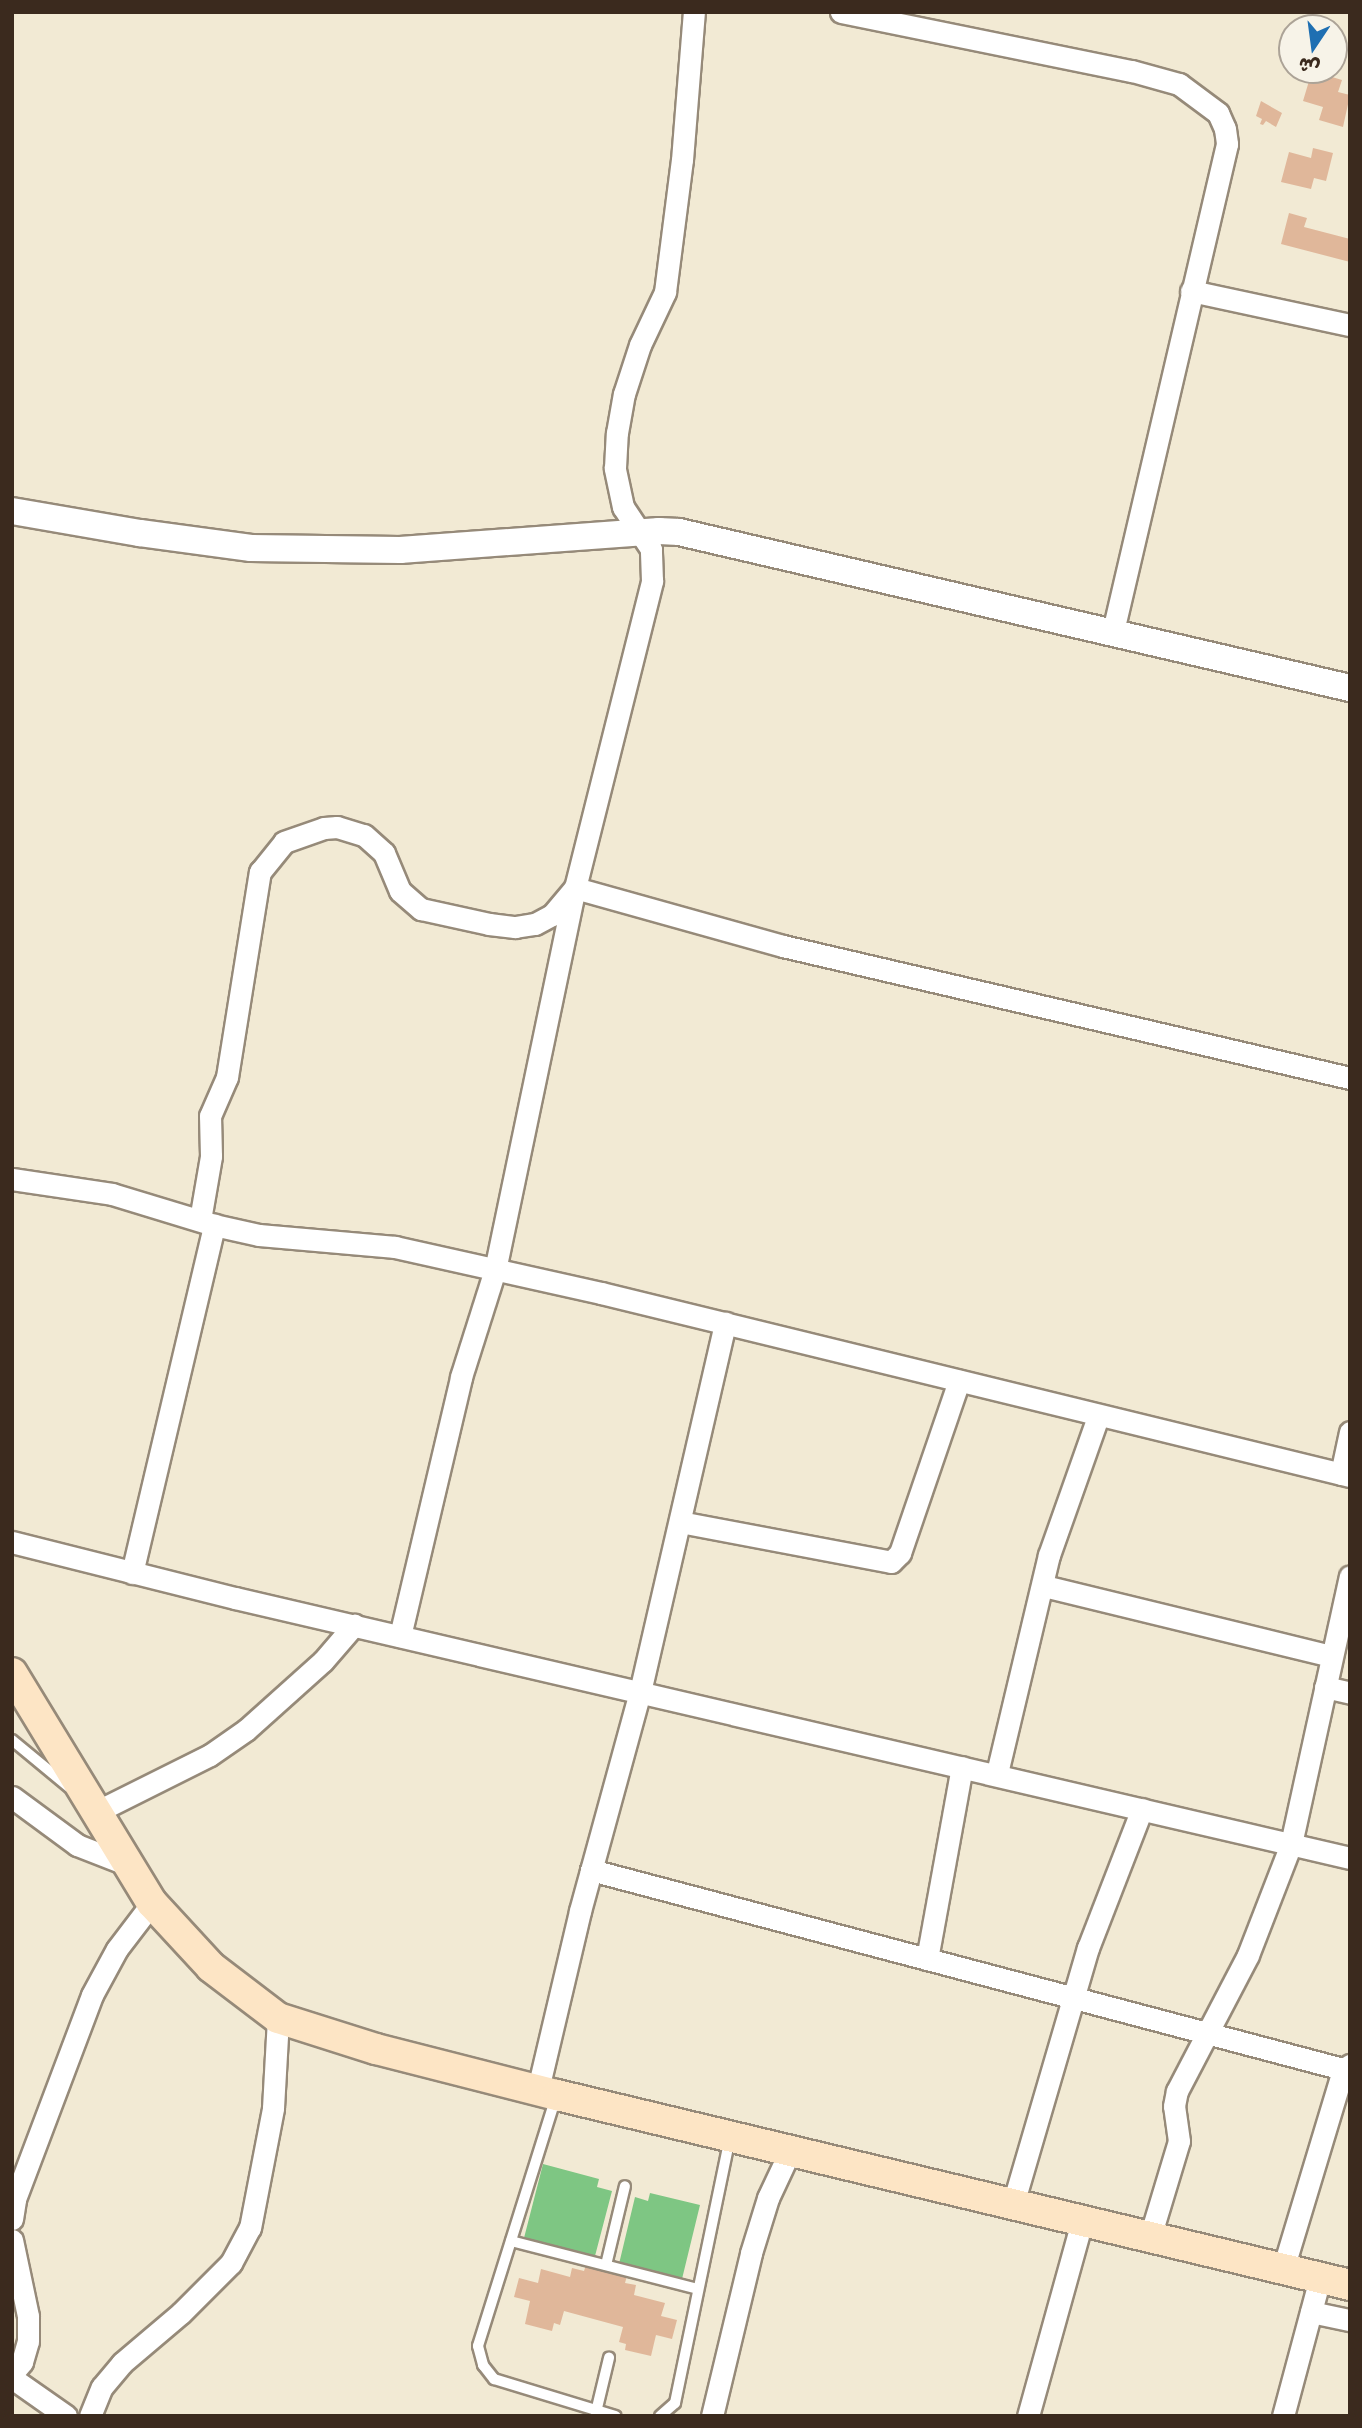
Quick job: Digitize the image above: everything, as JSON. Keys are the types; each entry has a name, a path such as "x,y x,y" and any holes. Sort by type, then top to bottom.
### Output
{"main road":[{"path":"12,1673 152,1903 211,1968 242,1994 278,2018 376,2049 547,2092 1350,2285"}],"street":[{"path":"400,1636 461,1377 495,1270 575,888 652,581 651,549 644,533 624,507 615,468 617,433 624,394 640,345 665,292 682,160 695,12"},
{"path":"841,12 1132,71 1179,84 1218,113 1225,129 1227,144 1113,631"},
{"path":"1191,290 1350,324"},
{"path":"12,511 139,533 251,548 400,550 659,531 697,536 1350,688"},
{"path":"132,1573 207,1223 211,1156 210,1116 227,1077 260,872 284,842 324,828 352,830 364,835 384,853 401,891 421,909 515,927 546,920 575,888"},
{"path":"575,888 783,946 1350,1079"},
{"path":"12,1180 112,1194 207,1223 304,1241 395,1247 725,1323 1098,1417 1345,1475 1350,1432"},
{"path":"547,2092 591,1870 640,1692 725,1323"},
{"path":"680,1522 891,1562 896,1559 903,1546 959,1381"},
{"path":"997,1773 1059,1521 1074,1488 1098,1417"},
{"path":"12,1542 132,1573 997,1773 1350,1858"},
{"path":"1150,2237 1179,2141 1174,2106 1177,2091 1210,2034 1248,1955 1291,1844 1350,1576"},
{"path":"1044,1586 1332,1656"},
{"path":"98,1811 210,1755 246,1730 323,1661 354,1625"},
{"path":"1325,1688 1350,1693"},
{"path":"927,1959 962,1767"},
{"path":"12,1797 77,1845 126,1864"},
{"path":"1013,2204 1073,1998 1107,1893 1142,1809"},
{"path":"591,1870 1348,2069 1283,2269"},
{"path":"12,2219 15,2199 92,1995 117,1948 152,1903"},
{"path":"89,2416 102,2387 122,2363 181,2314 231,2263 250,2228 273,2108 278,2018"},
{"path":"712,2416 751,2253 768,2198 791,2150"},
{"path":"1028,2416 1082,2221"},
{"path":"12,2240 28,2316 28,2341 22,2362 12,2376 66,2416"},
{"path":"1283,2416 1320,2278"},
{"path":"1311,2312 1350,2320"}],"lane":[{"path":"12,1740 98,1811"},
{"path":"547,2092 511,2241 478,2346 483,2365 494,2379 616,2416"},
{"path":"660,2416 675,2403 730,2136"},
{"path":"606,2265 625,2186"},
{"path":"511,2241 698,2289"},
{"path":"596,2412 609,2358"}],"green space":[{"path":"543,2164 599,2179 597,2187 612,2191 595,2256 524,2238"},
{"path":"650,2193 700,2205 682,2279 619,2264 635,2197 648,2201"}],"building":[{"path":"1308,84 1341,84 1338,92 1350,95 1343,127 1319,120 1323,107 1303,101"},
{"path":"1261,101 1282,113 1276,127 1266,121 1263,125 1260,124 1262,119 1256,116"},
{"path":"1313,148 1333,153 1326,181 1314,178 1311,189 1281,182 1289,152 1311,158"},
{"path":"1289,213 1307,218 1304,227 1350,239 1350,262 1281,244"},
{"path":"587,2262 628,2272 625,2283 636,2285 634,2295 665,2303 661,2316 677,2320 672,2339 656,2335 651,2356 625,2350 626,2344 619,2342 623,2327 564,2311 560,2325 554,2323 552,2331 525,2324 530,2301 514,2297 519,2278 538,2283 541,2269 570,2277 572,2268 584,2271"}]}
